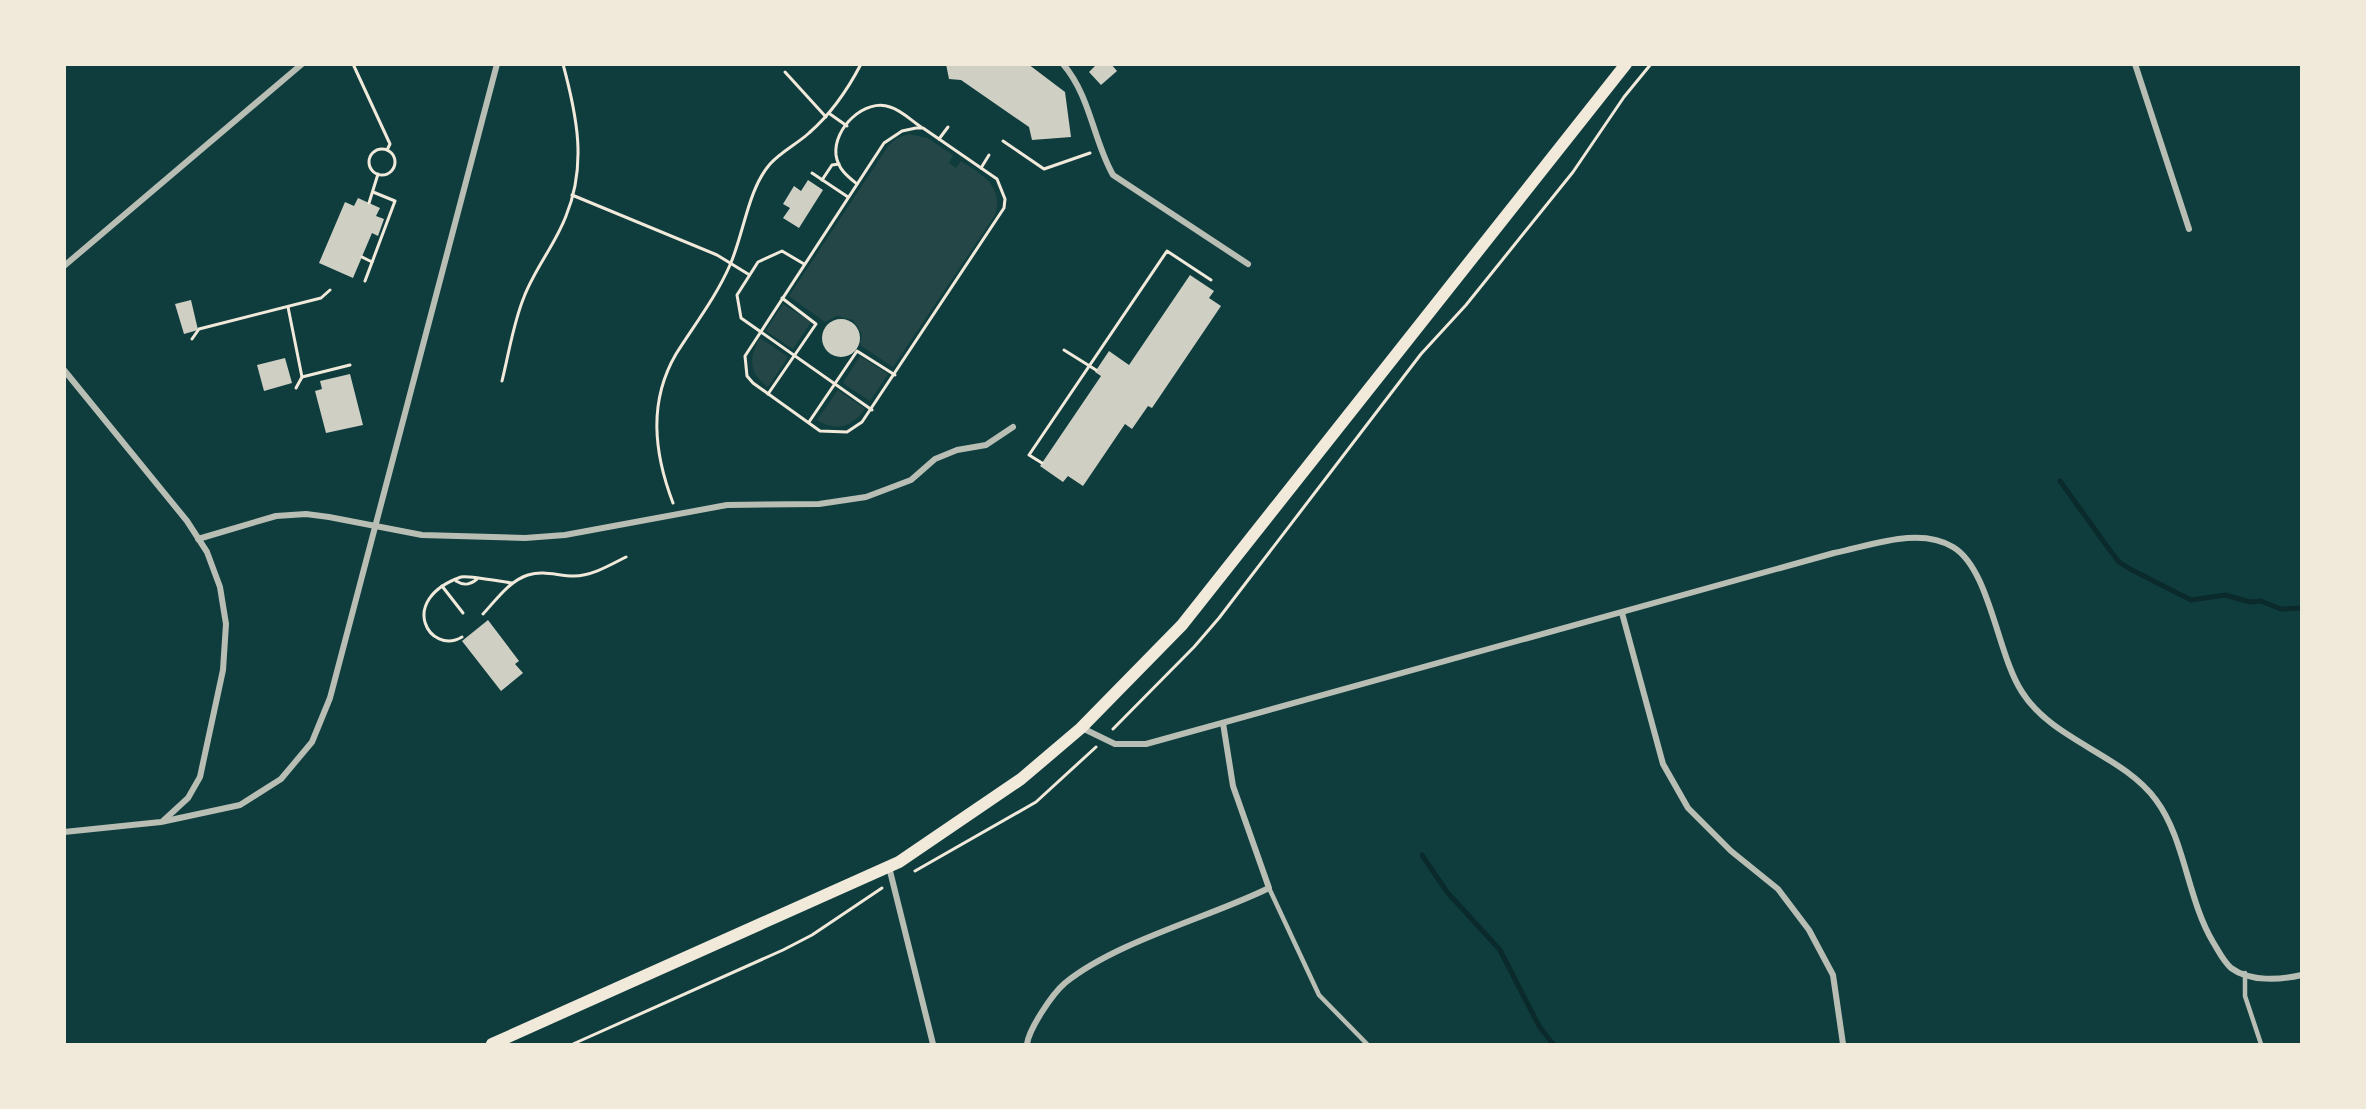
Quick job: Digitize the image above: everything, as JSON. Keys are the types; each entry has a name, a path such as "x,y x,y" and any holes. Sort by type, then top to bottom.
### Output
{"main road":[{"path":"492,1044 889,866 1021,779 1081,728 1182,625 1626,64"}],"street":[{"path":"64,266 302,64"},
{"path":"64,832 161,822 240,805 281,779 312,742 330,698 496,64"},
{"path":"1064,64 1072,75 1091,114 1100,150 1113,176 1248,264"},
{"path":"2135,64 2189,229"},
{"path":"64,370 198,539 207,552 220,587 226,624 223,670 200,777 188,798 161,822"},
{"path":"198,539 276,516 306,514 422,535 525,538 566,535 728,504 819,504 866,497 911,480 935,459 957,450 993,442 1013,427"},
{"path":"1081,728 1114,744 1146,744 1834,554 1912,537 1935,539 1954,547 1969,561 1981,585 2009,670 2023,695 2043,716 2131,776 2154,797 2166,815 2174,834 2200,920 2232,968 2245,974 2267,979 2301,975"},
{"path":"1622,613 1664,764 1688,808 1731,851 1778,889 1809,930 1833,975 1843,1044"},
{"path":"1027,1044 1029,1032 1064,984 1117,952 1269,888 1233,786 1223,723"},
{"path":"889,866 933,1044"}],"lane":[{"path":"1269,888 1319,995 1367,1044"},
{"path":"2245,974 2245,996 2261,1044"}],"path":[{"path":"353,64 390,144 387,150"},
{"path":"502,381 523,298 567,215 572,195 579,145 577,113 563,64"},
{"path":"676,513 660,464 655,430 657,403 665,376 676,355 713,301 731,263 755,188 769,165 830,114 861,64"},
{"path":"573,1044 812,935 856,903 1005,822 1036,802 1103,740 1194,647 1219,618 1421,354 1466,305 1573,172 1624,97 1651,64"},
{"path":"785,72 826,117"},
{"path":"857,184 843,172 839,164 837,148 847,126 864,108 882,105 896,109 997,179 1005,199 1004,208 872,410 862,422 847,432 828,432 809,423 753,383 745,366 748,348 782,298 884,143 902,131 923,129"},
{"path":"830,114 847,126"},
{"path":"939,139 948,127"},
{"path":"1003,141 1044,169 1100,150"},
{"path":"387,150 393,156 394,168 387,174 378,174 372,169 371,157 376,151 387,150"},
{"path":"981,168 989,155"},
{"path":"822,180 832,165 839,164"},
{"path":"812,173 848,197"},
{"path":"369,203 378,174"},
{"path":"365,280 396,201 373,192"},
{"path":"572,195 731,263 748,275"},
{"path":"804,264 782,251 758,262 737,295 738,306 745,323 872,410"},
{"path":"1042,463 1029,455 1167,251 1211,280"},
{"path":"362,257 372,262"},
{"path":"192,339 200,329 321,298 330,290"},
{"path":"768,394 816,324 782,298"},
{"path":"288,307 302,377 296,388"},
{"path":"1064,350 1096,370"},
{"path":"809,423 857,351 895,375"},
{"path":"302,377 350,365"},
{"path":"483,614 512,583 526,575 541,572 574,576 590,574 626,557"},
{"path":"462,637 454,642 443,641 433,635 426,626 425,603 431,592 461,577 472,576 477,579 512,583"},
{"path":"442,586 463,614"}],"shaded area":[{"path":"909,134 927,138 953,155 949,163 956,168 961,161 983,177 994,189 997,205 995,215 893,367 860,345 862,334 853,320 837,316 825,322 789,296 889,145 897,138"},
{"path":"783,304 811,322 793,349 766,331"},
{"path":"760,338 788,357 768,387 757,376 752,365 756,345"},
{"path":"860,356 888,374 870,401 843,383"},
{"path":"838,390 865,409 849,424 838,427 817,420"}],"building":[{"path":"946,64 1028,64 1065,92 1071,137 1032,140 1029,127 961,80 949,79"},
{"path":"1097,64 1111,64 1117,71 1101,85 1089,72"},
{"path":"808,180 823,190 799,228 783,218 790,208 783,204 794,186 801,191"},
{"path":"358,198 380,208 376,216 384,219 378,236 372,233 353,278 319,263 345,202 354,206"},
{"path":"1190,275 1214,291 1209,298 1221,306 1152,408 1148,406 1132,429 1125,424 1083,486 1068,476 1063,482 1040,466 1101,376 1095,372 1109,351 1129,365"},
{"path":"191,300 198,330 184,334 175,304"},
{"path":"841,319 854,325 860,338 854,351 841,357 828,351 822,338 828,325"},
{"path":"285,358 292,383 264,391 257,365"},
{"path":"350,374 363,425 326,433 315,391 322,389 320,381"},
{"path":"488,620 519,661 515,664 523,673 501,691 462,641"}],"waterway":[{"path":"2060,481 2119,562 2130,569 2191,600 2225,595 2250,602 2261,601 2281,609 2302,608"},
{"path":"1422,855 1447,892 1500,950 1539,1026 1553,1044"}]}
